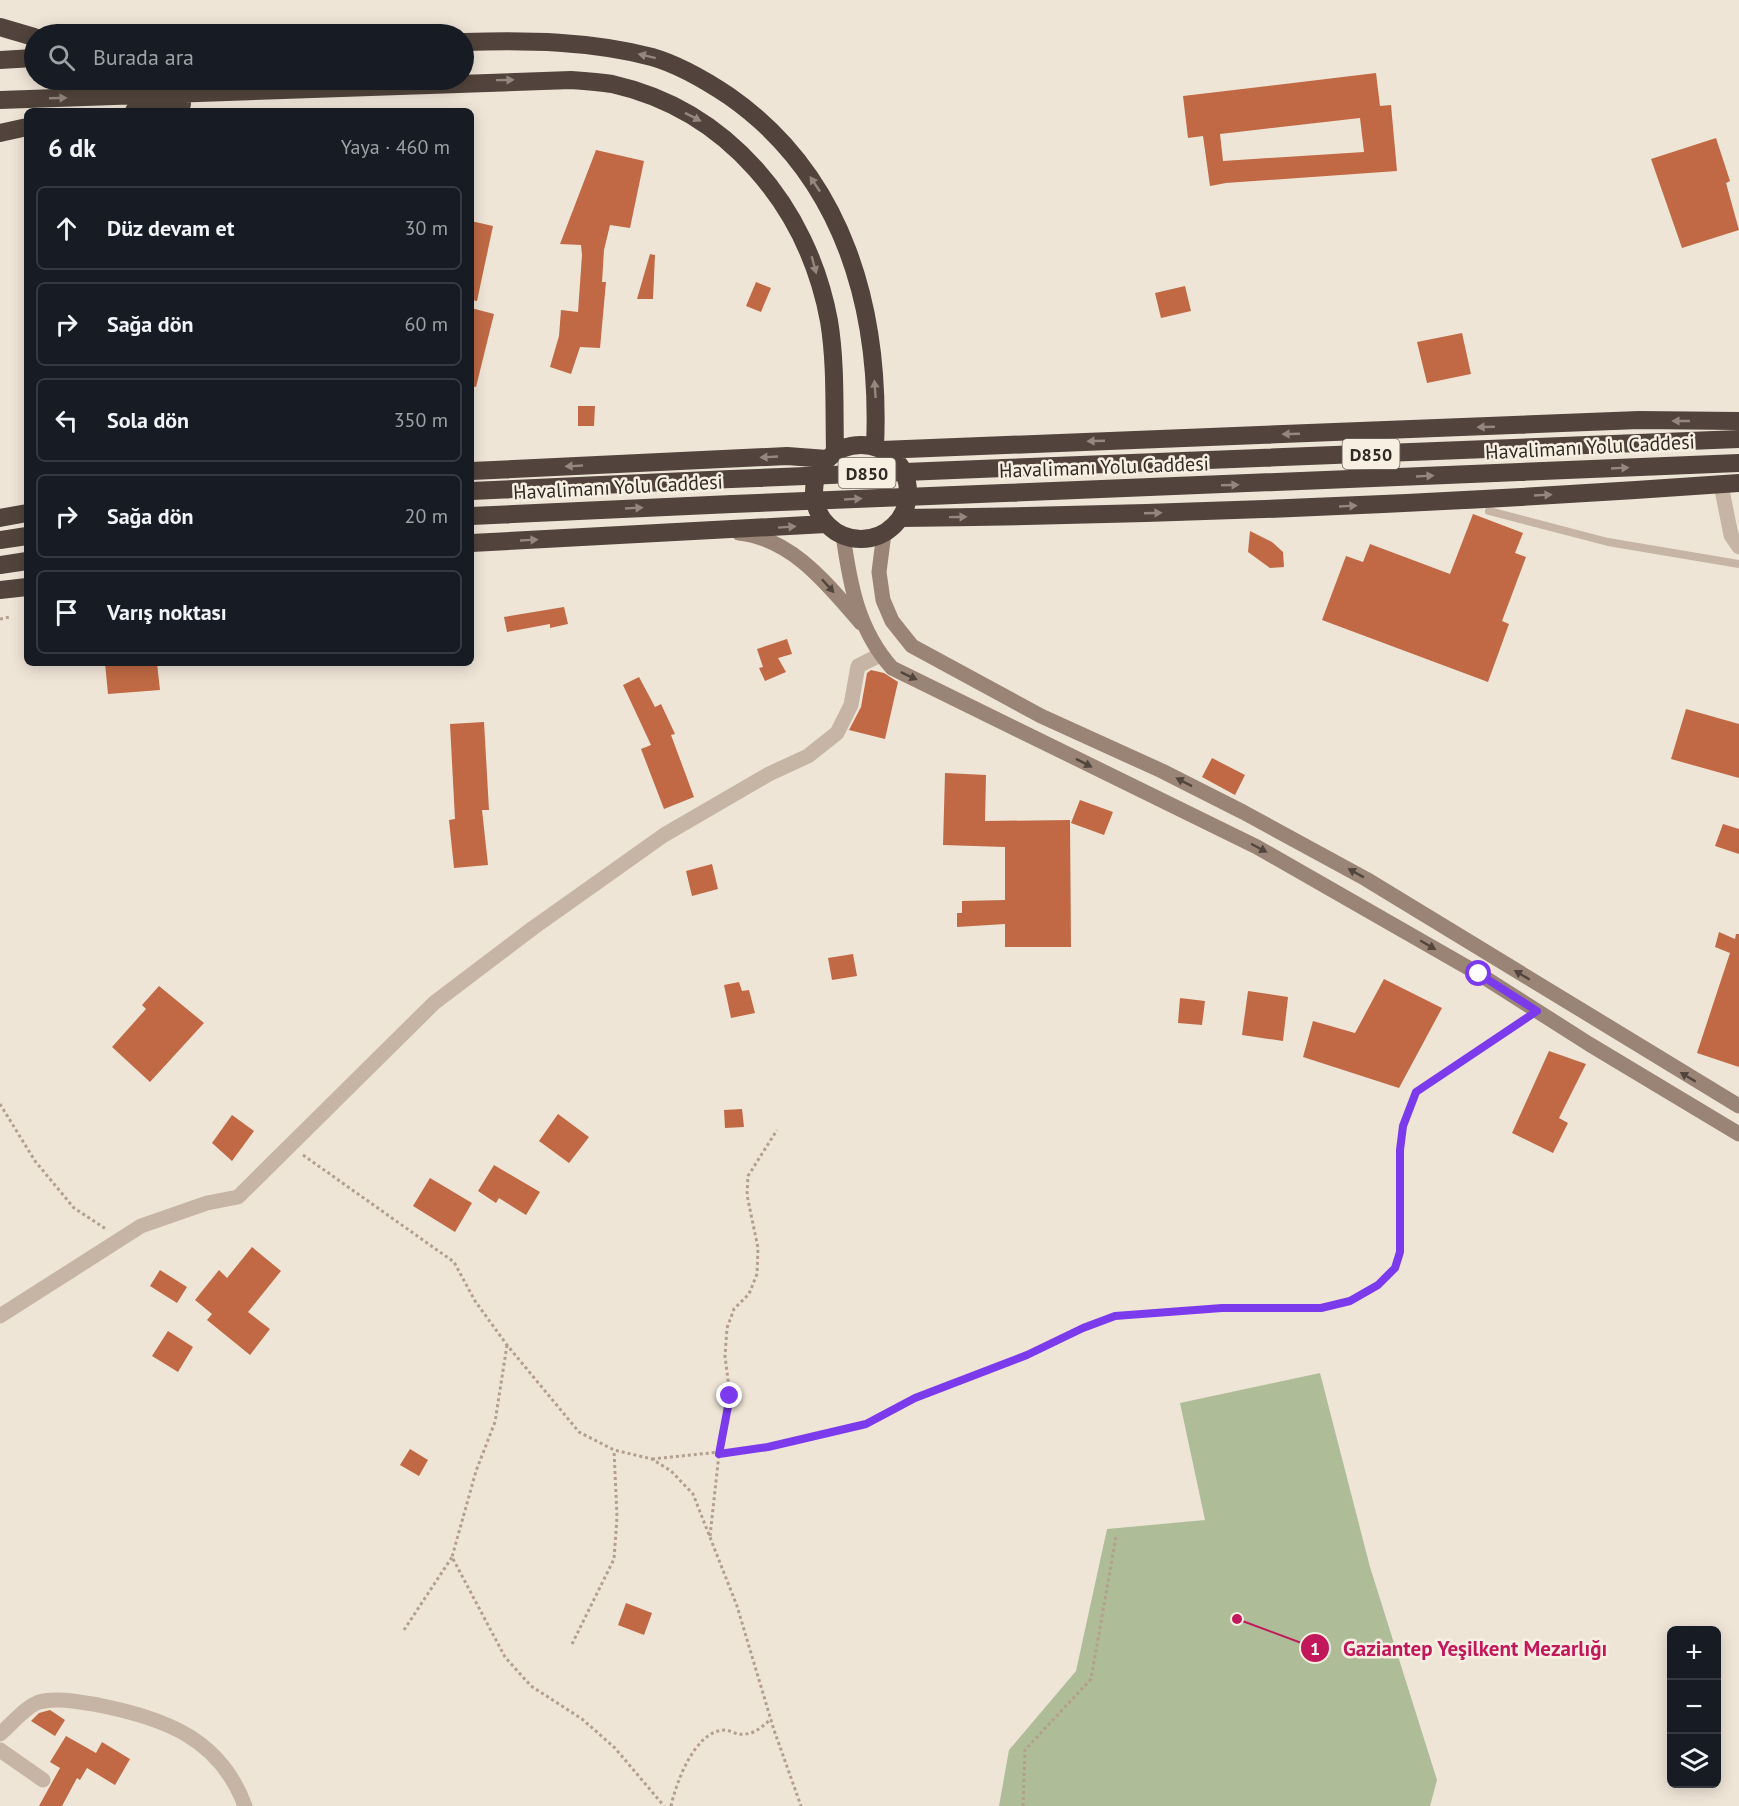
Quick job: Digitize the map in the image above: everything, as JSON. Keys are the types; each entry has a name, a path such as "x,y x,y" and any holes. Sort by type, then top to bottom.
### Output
{"highway":[{"path":"0,27 24,34"},
{"path":"474,42 548,42 606,47 655,58 701,77 759,117 801,163 824,197 848,248 867,322 875,387 878,448"},
{"path":"0,60 24,59"},
{"path":"474,83 571,80 612,84 654,99 701,121 746,157 786,205 812,255 829,321 831,456 816,476 814,497 826,524 843,536 863,539 884,533 900,518 907,498 905,476 894,458 878,448"},
{"path":"0,100 275,90"},
{"path":"154,108 193,102 325,90"},
{"path":"0,134 24,129"},
{"path":"474,471 787,456 831,456 854,445 878,448 1639,420 1739,421"},
{"name":"Havalimanı Yolu Caddesi","path":"474,491 1739,439"},
{"name":"Havalimanı Yolu Caddesi","path":"474,516 1739,463"},
{"path":"900,518 1052,517 1316,507 1730,484"},
{"path":"0,518 24,514"},
{"path":"474,543 826,524"},
{"path":"0,540 24,536"},
{"path":"0,565 24,561"},
{"path":"0,590 24,587"}],"street":[{"path":"1730,484 1731,535 1739,547"},
{"path":"724,531 754,535 802,560 864,626"},
{"path":"884,533 879,572 883,600 892,621 912,646 1041,716 1162,771 1366,879 1739,1106"},
{"path":"843,536 848,568 864,626 870,642 892,668 1257,847 1479,974 1739,1134"},
{"path":"0,1316 141,1226 207,1203 238,1197 434,1003 664,835 769,774 808,756 837,732 851,705 858,666 880,655"},
{"path":"0,1734 37,1703 52,1700 81,1702 130,1711 171,1725 222,1761 245,1806"},
{"path":"0,1750 43,1780"}],"lane":[{"path":"1489,511 1608,542 1739,564"}],"path":[{"path":"0,619 10,617"},
{"path":"289,1146 454,1262 476,1301 507,1345 579,1432 614,1450 652,1459 719,1454 768,1447 866,1424 915,1398 1027,1355 1083,1328 1115,1316 1222,1308 1321,1308 1360,1296 1378,1285 1395,1268 1400,1252 1400,1150 1403,1126 1416,1092 1537,1011"},
{"path":"0,1104 36,1161 75,1208 120,1239"},
{"path":"710,1538 719,1454 730,1396 725,1356 727,1328 734,1309 749,1294 757,1274 758,1248 747,1195 748,1176 777,1130"},
{"path":"404,1630 452,1557 476,1471 495,1422 507,1345"},
{"path":"572,1644 614,1559 616,1517 614,1450"},
{"path":"652,1459 671,1471 693,1494 737,1606 771,1719 801,1806"},
{"path":"1023,1806 1025,1750 1091,1679 1116,1537"},
{"path":"452,1557 505,1657 531,1686 582,1719 615,1748 664,1806"},
{"path":"671,1806 676,1782 694,1752 711,1733 725,1730 739,1734 756,1732 771,1719"}],"green space":[{"path":"1320,1373 1370,1567 1437,1780 1430,1806 999,1806 1009,1750 1076,1671 1107,1529 1205,1520 1180,1403"}],"building":[{"path":"1376,73 1380,106 1391,105 1397,171 1210,186 1203,136 1188,138 1183,96","holes":["1360,118 1364,152 1223,161 1220,134"]},
{"path":"1716,138 1730,181 1726,183 1739,230 1682,248 1651,159"},
{"path":"596,150 644,161 630,228 610,225 604,250 602,282 606,282 600,348 580,347 571,374 550,367 559,336 561,310 578,312 582,255 581,245 560,244"},
{"path":"474,222 493,226 477,301 474,300"},
{"path":"650,254 655,255 653,299 637,299"},
{"path":"756,282 771,288 761,312 746,306"},
{"path":"1185,286 1191,311 1161,318 1155,293"},
{"path":"474,309 494,314 476,387 474,387"},
{"path":"1462,333 1471,374 1427,383 1417,342"},
{"path":"578,406 595,406 594,426 578,426"},
{"path":"1473,514 1523,533 1515,553 1526,557 1502,621 1509,624 1488,682 1322,620 1346,556 1363,562 1370,544 1450,574"},
{"path":"1250,531 1272,542 1283,552 1284,567 1270,568 1248,552"},
{"path":"564,607 568,624 550,628 550,624 507,632 504,617"},
{"path":"787,639 792,654 778,658 786,672 765,681 759,668 763,667 757,649"},
{"path":"105,666 157,666 160,690 108,694"},
{"path":"871,670 884,673 898,682 885,739 849,730 861,707 867,673"},
{"path":"639,677 655,707 661,704 675,734 671,735 694,797 664,809 641,749 651,745 623,685"},
{"path":"1686,709 1739,724 1739,778 1671,759"},
{"path":"484,722 489,810 482,810 488,865 454,868 449,820 455,819 450,724"},
{"path":"1212,758 1245,775 1235,795 1202,777"},
{"path":"945,773 986,775 985,821 1070,820 1071,947 1005,947 1005,924 957,927 957,913 962,913 962,901 1005,900 1005,847 943,845"},
{"path":"1080,800 1113,812 1104,835 1071,823"},
{"path":"1723,824 1739,829 1739,854 1715,846"},
{"path":"712,864 718,889 692,896 686,871"},
{"path":"1719,932 1735,939 1736,934 1739,934 1739,1067 1697,1053 1730,953 1715,947"},
{"path":"853,954 857,976 832,980 828,958"},
{"path":"1384,979 1442,1008 1399,1088 1303,1057 1313,1021 1355,1033"},
{"path":"739,982 742,991 749,990 755,1013 731,1018 724,985"},
{"path":"159,986 204,1023 150,1082 112,1047 146,1009 142,1005"},
{"path":"1248,991 1288,997 1283,1041 1242,1035"},
{"path":"1180,998 1205,1001 1202,1025 1178,1023"},
{"path":"1549,1051 1586,1064 1559,1118 1568,1123 1553,1153 1512,1133"},
{"path":"742,1109 744,1127 725,1128 724,1110"},
{"path":"558,1114 589,1137 569,1163 539,1141"},
{"path":"232,1115 254,1131 232,1161 212,1143"},
{"path":"494,1165 540,1192 526,1215 499,1198 496,1203 478,1191"},
{"path":"430,1178 472,1203 455,1232 413,1206"},
{"path":"252,1247 281,1271 248,1312 270,1329 250,1355 207,1320 212,1314 195,1300 219,1270 227,1278"},
{"path":"160,1270 187,1287 177,1303 150,1286"},
{"path":"168,1331 193,1347 178,1372 152,1356"},
{"path":"410,1449 428,1460 419,1476 400,1465"},
{"path":"626,1603 652,1613 644,1635 618,1625"},
{"path":"50,1710 65,1720 55,1736 31,1721 39,1713"},
{"path":"66,1736 96,1753 102,1742 130,1759 115,1785 87,1768 80,1780 77,1778 62,1806 39,1806 60,1768 50,1762"}],"place":[{"name":"Gaziantep Yeşilkent Mezarlığı","path":"1237,1619"}],"route":[{"path":"730,1396 719,1454 768,1447 866,1424 915,1398 1027,1355 1083,1328 1115,1316 1222,1308 1321,1308 1350,1301 1378,1285 1395,1268 1400,1252 1400,1150 1403,1126 1416,1092 1537,1011 1479,974"}]}
